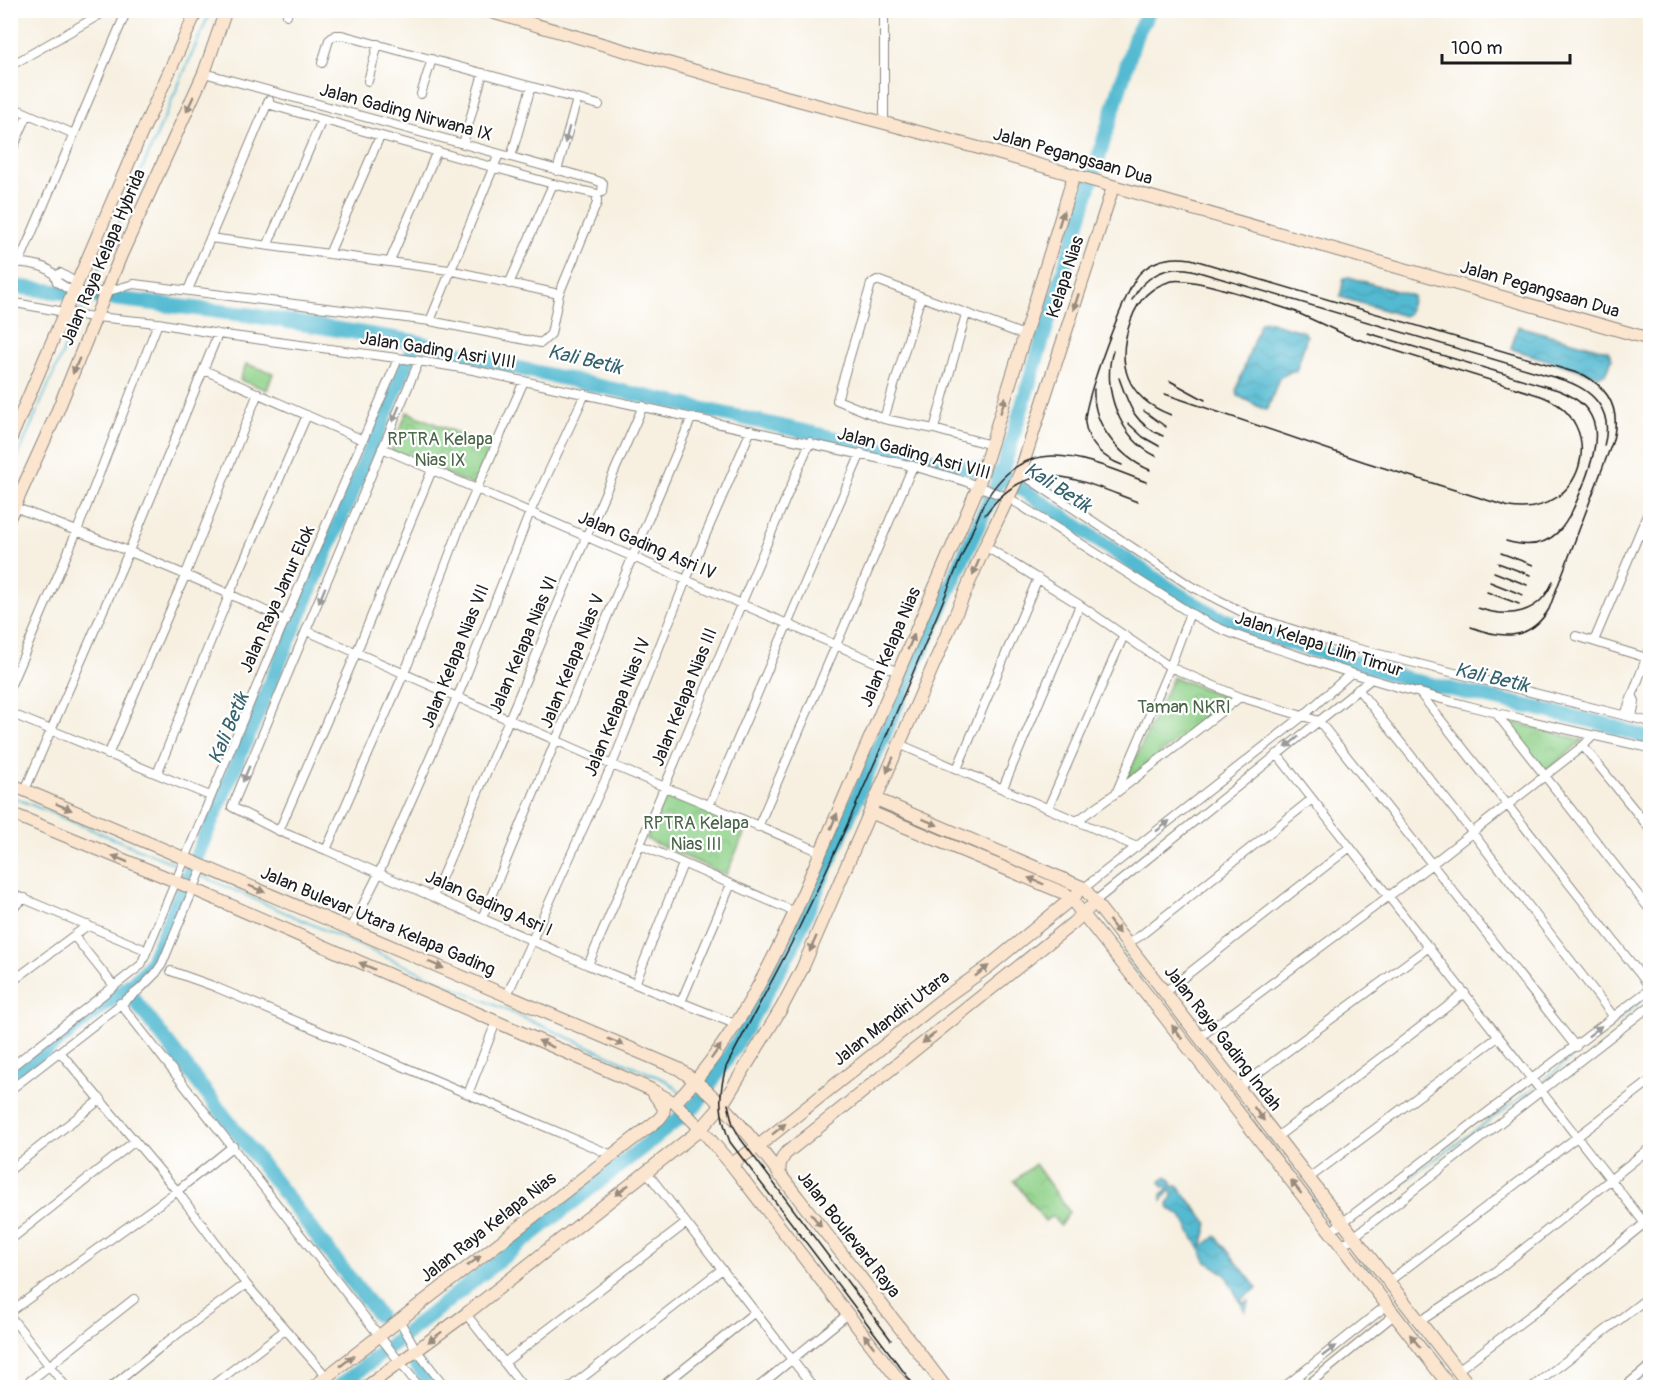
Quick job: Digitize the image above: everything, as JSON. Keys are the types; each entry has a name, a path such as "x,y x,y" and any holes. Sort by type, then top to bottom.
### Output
{"main road":[{"name":"Jalan Raya Kelapa Hybrida","path":"10,440 69,311 197,10"},
{"name":"Jalan Raya Kelapa Hybrida","path":"12,511 101,294 204,73 226,10"},
{"name":"Jalan Pegangsaan Dua","path":"484,10 1650,339"},
{"name":"Jalan Kelapa Nias","path":"679,1104 735,1024 771,962 795,912 980,484 1024,335 1076,176"},
{"name":"Kelapa Nias","path":"1018,478 1052,378 1110,186"},
{"path":"365,1388 415,1349 466,1314 646,1171 722,1105 792,990 1005,495 1018,478"},
{"name":"Jalan Bulevar Utara Kelapa Gading","path":"10,784 679,1069 722,1105"},
{"path":"876,799 1084,888"},
{"name":"Jalan Raya Gading Indah","path":"870,812 1066,894 1084,913 1330,1232 1348,1242 1388,1281 1472,1388"},
{"path":"10,813 175,880 650,1089 679,1104 732,1164 905,1388"},
{"name":"Jalan Raya Gading Indah","path":"1084,888 1343,1222 1348,1242 1391,1310 1451,1388"},
{"name":"Jalan Mandiri Utara","path":"732,1164 757,1147 1084,888"},
{"path":"779,1174 780,1163 785,1154 1084,913 1094,902"},
{"path":"961,987 961,991 973,1003"},
{"path":"947,996 957,1005 961,1013"},
{"name":"Jalan Raya Kelapa Nias","path":"312,1388 663,1114 664,1108 650,1089"},
{"name":"Jalan Boulevard Raya","path":"722,1105 779,1174 946,1388"}],"street":[{"path":"10,66 108,10"},
{"path":"127,10 74,134 15,262 43,267 56,277 57,282 77,290 101,294 134,284 188,290 430,321 541,343 551,334 559,294 597,202 597,194"},
{"path":"884,10 884,123"},
{"path":"322,63 329,40 335,35 378,44 600,105"},
{"path":"368,81 378,44"},
{"path":"421,94 432,59"},
{"name":"Jalan Gading Nirwana IX","path":"204,73 499,154 493,167 267,104"},
{"path":"463,144 483,73"},
{"path":"511,157 531,87"},
{"path":"188,290 272,92"},
{"path":"558,171 577,99"},
{"path":"10,106 74,134"},
{"path":"10,155 28,114"},
{"path":"268,244 322,120"},
{"path":"329,254 380,136"},
{"path":"390,261 437,151"},
{"path":"430,321 493,167 553,184 597,194 602,192 603,183 499,154"},
{"path":"510,284 553,184"},
{"path":"210,238 449,270 559,294"},
{"path":"991,445 934,429 884,419 837,400 873,281 877,280 1024,335"},
{"path":"884,419 921,296"},
{"name":"Jalan Gading Asri VIII","path":"10,302 218,334 418,360 861,453 980,484 1005,495"},
{"path":"934,429 966,314"},
{"path":"10,687 77,531 158,323"},
{"path":"25,790 129,551 218,334"},
{"name":"Jalan Raya Janur Elok","path":"10,1068 141,965 210,796 399,359"},
{"name":"Jalan Raya Janur Elok","path":"232,807 418,360"},
{"path":"204,370 363,440"},
{"path":"326,850 404,673 477,489 524,381"},
{"path":"108,755 185,576 258,393"},
{"name":"Jalan Kelapa Nias VII","path":"351,929 379,873 458,696 530,512 585,394"},
{"name":"Jalan Kelapa Nias VI","path":"433,897 585,536 643,406"},
{"path":"157,774 230,593 307,415"},
{"name":"Jalan Kelapa Nias V","path":"482,918 692,417"},
{"name":"Jalan Kelapa Nias IV","path":"507,995 612,765 686,580 751,430"},
{"name":"Jalan Kelapa Nias III","path":"588,965 641,845 740,603 810,442"},
{"name":"Jalan Gading Asri IV","path":"382,448 898,672"},
{"path":"709,806 861,453"},
{"path":"758,827 913,466"},
{"path":"279,831 432,470"},
{"path":"1018,478 1189,585 1248,615 1335,643 1650,722"},
{"name":"Jalan Kelapa Lilin Timur","path":"1005,495 1190,614 1215,627 1370,680 1650,749"},
{"path":"1594,641 1650,508"},
{"path":"12,511 77,531 129,551 230,593 286,621"},
{"path":"1640,534 1650,538"},
{"path":"985,546 1080,605 1170,667 1240,697 1319,721 1576,1047"},
{"path":"957,769 1038,578"},
{"path":"1003,788 1080,605"},
{"path":"1116,793 1190,614"},
{"path":"307,631 357,651 612,765 821,852"},
{"path":"1048,808 1124,635"},
{"path":"1576,636 1648,659"},
{"path":"1629,716 1650,648"},
{"path":"1084,888 1302,716 1350,674"},
{"path":"1094,902 1370,680"},
{"path":"1358,690 1472,832 1614,1017"},
{"path":"1348,1242 1537,1086 1576,1047 1650,988 1419,692"},
{"path":"1078,820 1240,697"},
{"path":"1495,712 1650,910"},
{"path":"10,713 210,796"},
{"path":"1200,1037 1432,864 1593,736"},
{"path":"899,744 1137,847"},
{"path":"1583,746 1650,829"},
{"path":"1277,754 1497,1037 1649,1224 1458,1370"},
{"path":"1127,944 1312,800"},
{"name":"Jalan Gading Asri I","path":"232,807 279,831 588,965 735,1024"},
{"path":"641,845 795,912"},
{"path":"1165,992 1350,846"},
{"path":"634,984 682,864"},
{"path":"10,1090 148,981 162,964 201,866"},
{"path":"681,1002 731,884"},
{"path":"10,893 141,948"},
{"path":"10,910 25,898"},
{"path":"10,983 88,925"},
{"path":"74,936 114,986"},
{"path":"1239,1088 1429,947"},
{"path":"171,971 213,986 612,1155"},
{"path":"1277,1137 1465,993"},
{"path":"122,1002 420,1388"},
{"path":"1330,1232 1650,1006"},
{"path":"468,1094 496,1022"},
{"path":"1309,1178 1497,1037"},
{"path":"60,1052 177,1191 246,1284 326,1376"},
{"path":"1388,1281 1650,1081"},
{"path":"10,1170 101,1099"},
{"path":"10,1240 135,1141"},
{"path":"10,1312 177,1191 233,1146"},
{"path":"1419,1322 1492,1274 1650,1148"},
{"path":"646,1171 814,1388"},
{"path":"504,1364 685,1224"},
{"path":"569,1388 721,1270"},
{"path":"110,1388 168,1341 246,1284"},
{"path":"1531,1388 1650,1296"},
{"path":"21,1388 134,1299"},
{"path":"1283,1388 1312,1364 1391,1310"},
{"path":"1302,1372 1307,1385 1391,1310"},
{"path":"660,1388 755,1312"},
{"path":"466,1314 524,1388"},
{"path":"757,1388 848,1314"},
{"path":"10,1317 67,1388"},
{"path":"398,1322 415,1349 446,1388"},
{"path":"209,1388 285,1330"},
{"path":"1312,1364 1320,1374"},
{"path":"1623,1388 1650,1366"}],"green space":[{"path":"246,364 273,373 267,390 240,380"},
{"name":"RPTRA Kelapa Nias IX","path":"407,412 490,447 474,486 391,451"},
{"name":"Taman NKRI","path":"1173,677 1231,699 1125,781"},
{"path":"1505,720 1583,740 1545,772"},
{"name":"RPTRA Kelapa Nias III","path":"667,792 747,827 726,875 646,839"},
{"path":"1035,1164 1069,1212 1060,1226 1052,1216 1045,1221 1014,1181"}],"water":[{"path":"1349,277 1413,296 1409,313 1404,316 1340,297 1344,278"},
{"path":"1267,321 1304,332 1307,336 1296,372 1292,371 1279,378 1268,409 1265,410 1238,396 1236,391 1259,325"},
{"path":"1518,326 1608,351 1612,358 1607,373 1599,376 1511,348"},
{"path":"1167,1176 1173,1183 1171,1187 1178,1186 1208,1224 1202,1247 1216,1236 1257,1288 1241,1300 1243,1303 1249,1301 1245,1311 1225,1274 1207,1262 1180,1214 1169,1209 1168,1205 1173,1193 1169,1191 1162,1200 1161,1194 1169,1188 1163,1187 1160,1182"}],"waterway":[{"path":"90,289 211,10"},
{"path":"337,1388 696,1105 742,1035 791,949 906,684 1001,475 1136,35 1150,10"},
{"name":"Kali Betik","path":"10,286 249,315 416,342 517,368 1001,475 1178,594 1215,616 1257,633 1411,680 1605,724 1650,739"},
{"path":"10,474 88,294"},
{"name":"Kali Betik","path":"10,1078 140,977 151,963 416,342"},
{"path":"10,796 180,866"},
{"path":"857,798 869,803"},
{"path":"878,807 988,855"},
{"name":"Kali Betik","path":"185,868 196,873"},
{"path":"202,876 667,1081 680,1092"},
{"path":"1090,912 1142,979"},
{"path":"125,988 378,1315"},
{"path":"1538,1085 1650,994"},
{"path":"1380,1199 1534,1088"},
{"path":"686,1097 696,1105"},
{"path":"1265,1137 1333,1225"},
{"path":"1348,1243 1460,1388"},
{"path":"417,1365 434,1388"}],"tram line":[{"path":"1122,465 1103,454 1093,444 1085,423 1086,412 1106,346 1134,282 1145,268 1164,260 1191,259 1584,375 1601,388 1612,403 1614,432 1612,443 1549,609 1533,627 1524,632 1504,635 1471,627"},
{"path":"1132,300 1143,284 1157,274 1173,269 1192,270 1560,379 1582,389 1598,403 1606,422 1604,446"},
{"path":"1171,415 1156,408 1134,389 1125,364 1126,336 1131,320 1137,306 1152,290 1172,281 1198,283 1297,312"},
{"path":"1165,394 1365,462 1509,507 1534,507 1555,498 1570,484 1579,466 1581,446 1576,426 1563,409 1541,396 1348,336 1289,309"},
{"path":"1368,333 1558,390 1574,398 1592,417 1595,429 1593,454 1573,510 1566,522 1549,539 1537,544 1506,541"},
{"path":"1113,351 1110,381 1116,411 1132,438 1156,456"},
{"path":"1119,378 1139,420 1163,436"},
{"path":"1170,381 1205,400"},
{"path":"1094,389 1098,415 1110,438 1128,457 1150,470"},
{"path":"1144,411 1166,427"},
{"path":"1128,423 1143,437 1159,446"},
{"path":"916,1388 730,1142 721,1105 726,1067 816,892 890,727 983,505 999,481 1017,466 1036,458 1057,456 1100,465 1146,482"},
{"path":"985,515 1002,495 1020,483 1038,477 1076,480 1138,502"},
{"path":"1501,553 1533,565"},
{"path":"1498,563 1530,575"},
{"path":"1494,572 1527,585"},
{"path":"1478,608 1501,613 1522,611 1540,601 1553,581"},
{"path":"1490,582 1523,595"},
{"path":"1487,592 1519,604"},
{"path":"728,1104 733,1125 740,1138 891,1340"}]}
